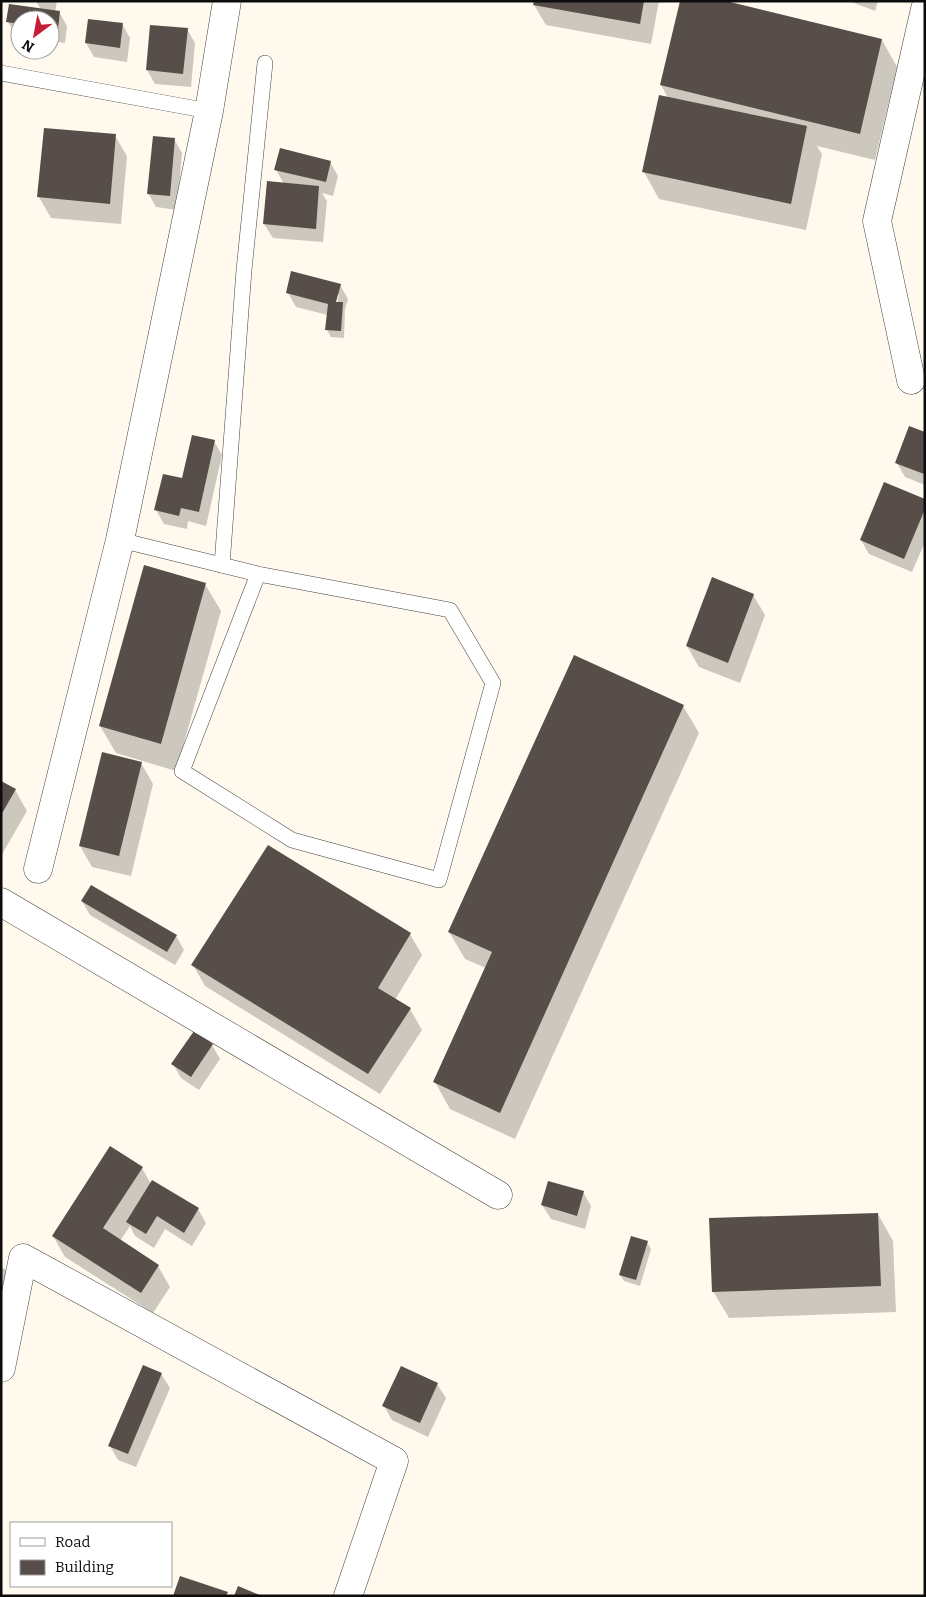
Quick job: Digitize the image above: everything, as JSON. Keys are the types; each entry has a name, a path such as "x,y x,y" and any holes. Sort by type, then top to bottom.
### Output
{"street":[{"path":"38,869 120,540 209,111 227,1"},
{"path":"911,380 877,220 925,9"},
{"path":"1,902 498,1195"},
{"path":"1,1368 23,1258 394,1461 348,1596"}],"lane":[{"path":"222,565 244,270 265,63"},
{"path":"1,72 209,111"},
{"path":"120,540 258,574 450,610 493,683 440,880 292,840 182,771 258,574"}],"building":[{"path":"534,1 644,1 640,24 533,5"},
{"path":"680,1 726,1 882,39 860,134 660,85"},
{"path":"9,4 53,10 10,10 10,23 6,22"},
{"path":"88,19 123,23 120,48 85,43"},
{"path":"150,25 188,28 183,74 146,70"},
{"path":"659,95 807,126 791,204 642,172"},
{"path":"44,128 116,134 110,204 37,197"},
{"path":"153,136 175,138 170,196 147,194"},
{"path":"280,148 331,161 326,182 274,170"},
{"path":"267,181 319,186 316,229 263,224"},
{"path":"291,271 341,284 336,302 343,302 341,331 325,330 328,304 286,293"},
{"path":"909,426 925,432 924,474 895,463"},
{"path":"192,435 215,440 199,512 181,508 179,516 154,510 163,474 182,478"},
{"path":"884,482 925,499 925,509 904,559 860,540"},
{"path":"144,565 206,583 161,744 99,726"},
{"path":"712,577 754,594 728,663 686,646"},
{"path":"574,655 684,705 500,1113 433,1082 492,952 448,932"},
{"path":"102,752 142,762 119,856 79,846"},
{"path":"1,781 16,789 1,815"},
{"path":"268,845 411,933 378,988 411,1008 368,1074 191,965"},
{"path":"91,885 177,935 167,952 81,901"},
{"path":"194,1031 213,1044 191,1077 171,1064"},
{"path":"110,1146 143,1167 103,1228 159,1265 141,1293 52,1236"},
{"path":"152,1180 199,1208 184,1233 157,1216 146,1234 126,1222"},
{"path":"548,1181 584,1191 577,1216 541,1205"},
{"path":"878,1213 881,1286 712,1292 709,1218"},
{"path":"631,1236 648,1241 636,1280 619,1275"},
{"path":"143,1365 162,1373 128,1454 108,1446"},
{"path":"401,1366 438,1383 420,1423 382,1406"},
{"path":"180,1576 228,1592 226,1596 173,1596"},
{"path":"238,1586 262,1596 234,1596"}]}
